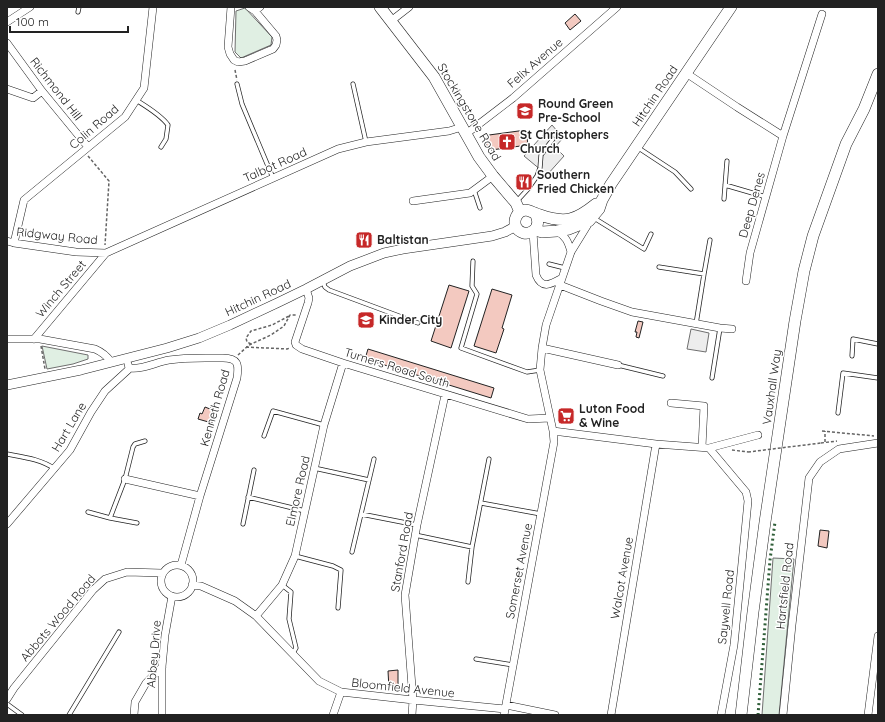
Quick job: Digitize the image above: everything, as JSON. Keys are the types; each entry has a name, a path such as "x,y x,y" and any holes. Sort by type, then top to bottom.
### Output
{"main road":[{"name":"Stockingstone Road","path":"380,7 434,77 479,157 518,207"},
{"name":"Hitchin Road","path":"589,216 599,209 602,200 636,147 731,7"},
{"name":"Vauxhall Way","path":"741,715 765,522 804,271 813,236 846,144 864,108 878,74"},
{"path":"518,207 548,218 568,219 589,216 569,228 557,231 534,231 523,233 519,231 515,222 518,207"},
{"path":"534,231 538,222 535,213"}],"street":[{"path":"7,22 30,7"},
{"name":"Colin Road","path":"10,242 24,200 125,117 144,88 153,7"},
{"path":"231,7 228,47 230,54 234,60 238,62 246,61 273,49 277,40 276,36 258,9 248,7"},
{"path":"391,21 409,7"},
{"name":"Felix Avenue","path":"464,131 513,98 617,7"},
{"name":"Deep Denes","path":"746,281 750,253 783,136 822,14"},
{"name":"Richmond Hill","path":"7,43 86,149"},
{"path":"686,73 783,136"},
{"path":"7,90 33,98 42,91"},
{"name":"Talbot Road","path":"106,253 338,149 366,142 449,131 464,131"},
{"path":"413,201 470,193 493,176"},
{"name":"Somerset Avenue","path":"505,710 554,442 553,430 540,370 542,348 546,325 565,268 571,252 588,226 589,216"},
{"name":"Hitchin Road","path":"7,385 111,362 128,363 199,338 230,325 357,263 384,253 498,234 516,226"},
{"path":"534,231 536,275 538,281 542,284 548,285 561,282 601,301 632,312 732,329"},
{"path":"557,231 567,239 571,252"},
{"name":"Ridgway Road","path":"10,242 76,252 106,253"},
{"name":"Winch Street","path":"37,339 106,253"},
{"path":"296,344 296,338 308,298 306,289"},
{"path":"7,339 37,339 96,349 109,358 111,362"},
{"name":"Turners Road South","path":"296,344 302,349 343,363 528,419 550,418"},
{"path":"542,348 618,365"},
{"name":"Kenneth Road","path":"128,363 138,368 172,359 229,358 233,359 238,366 237,378 200,496 181,565"},
{"name":"Hart Lane","path":"7,524 64,458 74,444 101,396 109,386 126,372 128,363"},
{"name":"Elmore Road","path":"256,616 282,585 295,556 324,425 343,363"},
{"name":"Stanford Road","path":"412,715 405,595 417,524 445,394"},
{"path":"671,403 704,406 706,448"},
{"path":"553,430 656,444 706,448 758,435"},
{"name":"Hartsfield Road","path":"783,715 809,478 820,462 839,449 878,443"},
{"name":"Walcot Avenue","path":"611,715 656,444"},
{"name":"Saywell Road","path":"706,448 746,492 748,501 734,645 721,715"},
{"path":"125,479 200,496"},
{"path":"172,565 181,565 186,567 192,575 193,580 190,590 182,596 177,597 168,594 162,587 162,573 172,565"},
{"name":"Abbots Wood Road","path":"7,698 93,590 105,579 126,572 162,573"},
{"name":"Bloomfield Avenue","path":"192,585 201,586 235,601 256,616 319,681 341,692 555,715"},
{"name":"Abbey Drive","path":"162,715 162,666 165,635 172,596"},
{"path":"868,715 878,636"},
{"path":"134,715 135,702 146,683 162,666"},
{"path":"333,715 341,692"}],"lane":[{"path":"78,12 79,7"},
{"path":"237,84 242,104 273,178"},
{"path":"353,84 366,142"},
{"path":"136,100 168,125 166,138 161,147"},
{"path":"518,207 537,176 540,168 541,155 553,139"},
{"path":"636,147 675,172 691,189"},
{"path":"724,199 727,161"},
{"path":"725,185 766,197"},
{"path":"474,190 480,208"},
{"path":"589,216 644,249 651,234"},
{"path":"696,324 710,240"},
{"path":"473,261 472,286 477,294 461,348 528,372 540,370"},
{"path":"549,264 565,268"},
{"path":"658,267 704,274"},
{"path":"322,281 325,287 329,290 418,322"},
{"path":"712,378 720,328"},
{"path":"852,356 853,339 878,344"},
{"path":"618,365 663,376"},
{"path":"838,413 843,373 878,378"},
{"path":"264,436 273,411 324,425"},
{"path":"110,518 125,479 133,448 135,444 145,441"},
{"path":"7,454 45,463 55,469"},
{"path":"352,552 374,459"},
{"path":"468,582 472,547 489,459"},
{"path":"314,468 369,480"},
{"path":"243,524 254,470"},
{"path":"248,498 305,511"},
{"path":"481,503 541,514"},
{"path":"88,512 137,523"},
{"path":"361,514 417,524"},
{"path":"415,536 472,547"},
{"path":"295,556 333,566 340,570 338,608"},
{"path":"282,585 290,592 289,619 296,648 293,654"},
{"path":"69,715 119,632"},
{"path":"476,659 513,665"},
{"path":"7,704 22,715"}],"path":[{"path":"234,60 237,84"},
{"path":"86,149 109,181 105,244 106,253"},
{"path":"251,344 247,342 246,338 251,331 272,325 286,316 304,314"},
{"path":"233,359 246,347 271,335 284,326 290,315"},
{"path":"37,339 47,377"},
{"path":"246,347 286,349 296,344"},
{"path":"822,431 874,436"},
{"path":"825,431 825,442"},
{"path":"748,452 821,443"}],"green space":[{"path":"245,8 272,37 271,45 241,58 235,52 236,11"},
{"path":"42,346 88,355 88,359 73,364 47,369"},
{"path":"773,558 794,559 779,715 762,715"}],"shaded area":[{"path":"552,125 563,138 555,147 564,156 547,175 524,156"},
{"path":"691,329 709,333 706,352 687,349"}],"building":[{"path":"575,14 581,21 570,30 565,23"},
{"name":"St Christophers Church","path":"526,130 528,145 491,150 490,146 487,147 485,138 489,138 489,135"},
{"path":"449,285 469,291 451,348 431,341"},
{"path":"492,289 512,295 502,328 504,329 496,353 474,346"},
{"path":"638,321 643,322 639,338 636,337 637,332 635,332"},
{"path":"368,349 494,388 491,398 365,359"},
{"path":"211,406 216,408 212,423 198,419 200,413 202,414 205,407 210,409"},
{"path":"820,530 829,531 827,548 818,546"},
{"path":"398,670 398,685 394,685 394,689 389,689 388,671"}],"hedge":[{"path":"758,715 770,560 775,522"}],"place":[{"name":"Round Green Pre-School","path":"525,111"},
{"name":"St Christophers Church","path":"507,142"},
{"name":"Southern Fried Chicken","path":"524,182"},
{"name":"Baltistan","path":"364,240"},
{"name":"Kinder City","path":"366,320"},
{"name":"Luton Food & Wine","path":"566,416"}]}
